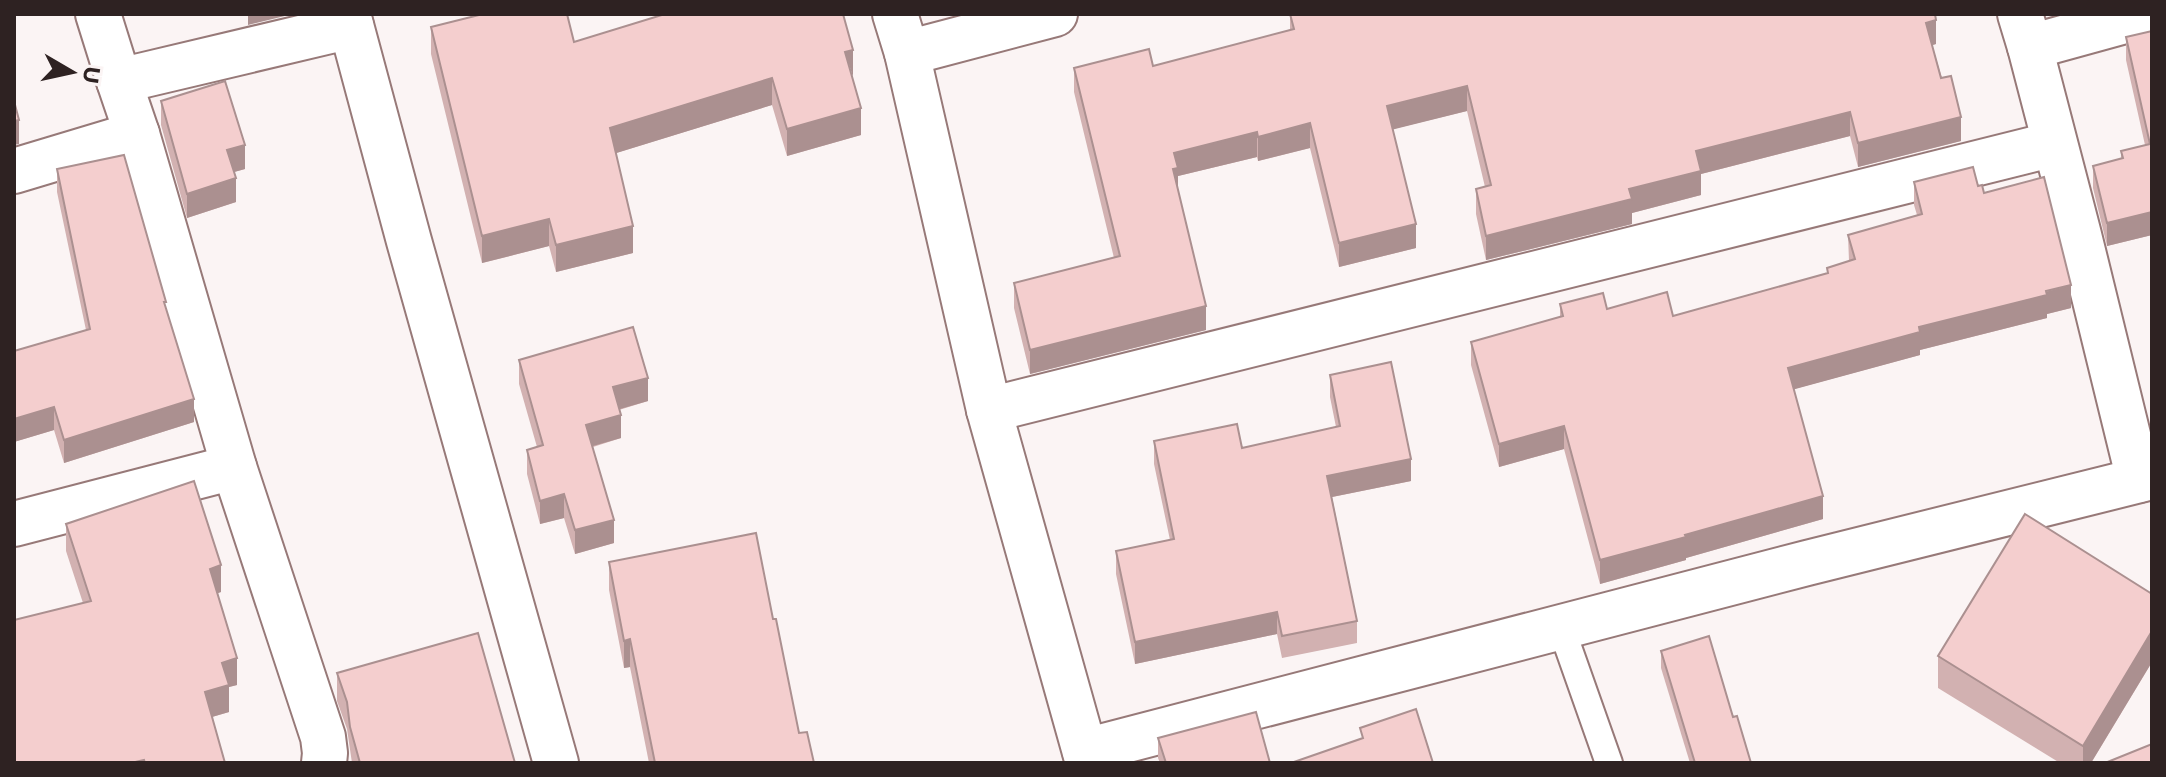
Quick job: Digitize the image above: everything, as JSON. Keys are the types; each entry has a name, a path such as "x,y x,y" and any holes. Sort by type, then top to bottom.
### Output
{"street":[{"path":"98,14 137,134 234,467 323,737 324,763"},
{"path":"1055,14 901,34 989,410 1087,757 1561,627 2146,479 2025,31 2150,14"},
{"path":"119,81 350,20 556,763"},
{"path":"14,171 137,134"},
{"path":"989,410 2054,144"},
{"path":"14,524 234,467"}],"lane":[{"path":"1561,627 1609,763"}],"building":[{"path":"483,14 567,14 574,42 665,14 843,14 853,50 845,52 861,108 787,129 772,78 610,128 633,226 556,245 549,219 482,236 431,27"},
{"path":"1290,14 1935,14 1936,20 1926,23 1941,78 1951,76 1961,117 1858,143 1850,112 1696,151 1701,171 1629,189 1632,199 1486,236 1476,189 1491,185 1467,86 1387,106 1416,224 1339,243 1310,123 1258,137 1257,132 1174,153 1178,168 1173,169 1206,306 1030,350 1014,283 1120,256 1074,68 1149,49 1153,66 1294,29"},
{"path":"2152,31 2152,212 2107,223 2093,166 2123,158 2121,151 2150,144 2126,37"},
{"path":"225,81 245,145 227,150 236,178 187,194 161,101"},
{"path":"14,101 19,120 14,121"},
{"path":"124,155 194,399 64,440 54,407 14,419 14,351 90,329 57,169"},
{"path":"1973,167 1978,186 1982,185 1984,193 2044,177 2071,285 2046,291 2047,295 1919,327 1920,332 1788,368 1823,496 1600,560 1564,426 1499,444 1471,342 1563,316 1560,304 1603,293 1607,309 1667,292 1673,316 1828,273 1827,268 1855,259 1848,235 1922,214 1914,182"},
{"path":"633,327 648,378 613,387 621,415 586,425 614,520 575,530 564,494 540,501 527,450 543,445 519,360"},
{"path":"1391,362 1411,459 1327,476 1357,621 1282,636 1277,612 1135,642 1116,551 1174,539 1154,441 1237,424 1242,448 1340,426 1330,375"},
{"path":"194,481 221,565 210,569 237,658 222,663 229,685 205,692 225,763 145,763 144,760 131,763 14,763 14,620 91,601 66,524"},
{"path":"2025,514 2152,594 2152,631 2083,746 1938,656"},
{"path":"756,533 799,733 807,732 814,763 655,763 630,639 624,641 609,562"},
{"path":"478,633 515,763 360,763 347,702 337,673"},
{"path":"1709,636 1733,717 1737,716 1751,763 1695,763 1661,651"},
{"path":"1416,709 1433,763 1291,763 1363,738 1360,728"},
{"path":"1256,712 1270,763 1166,763 1158,738"},
{"path":"2152,744 2152,763 2105,763"}]}
